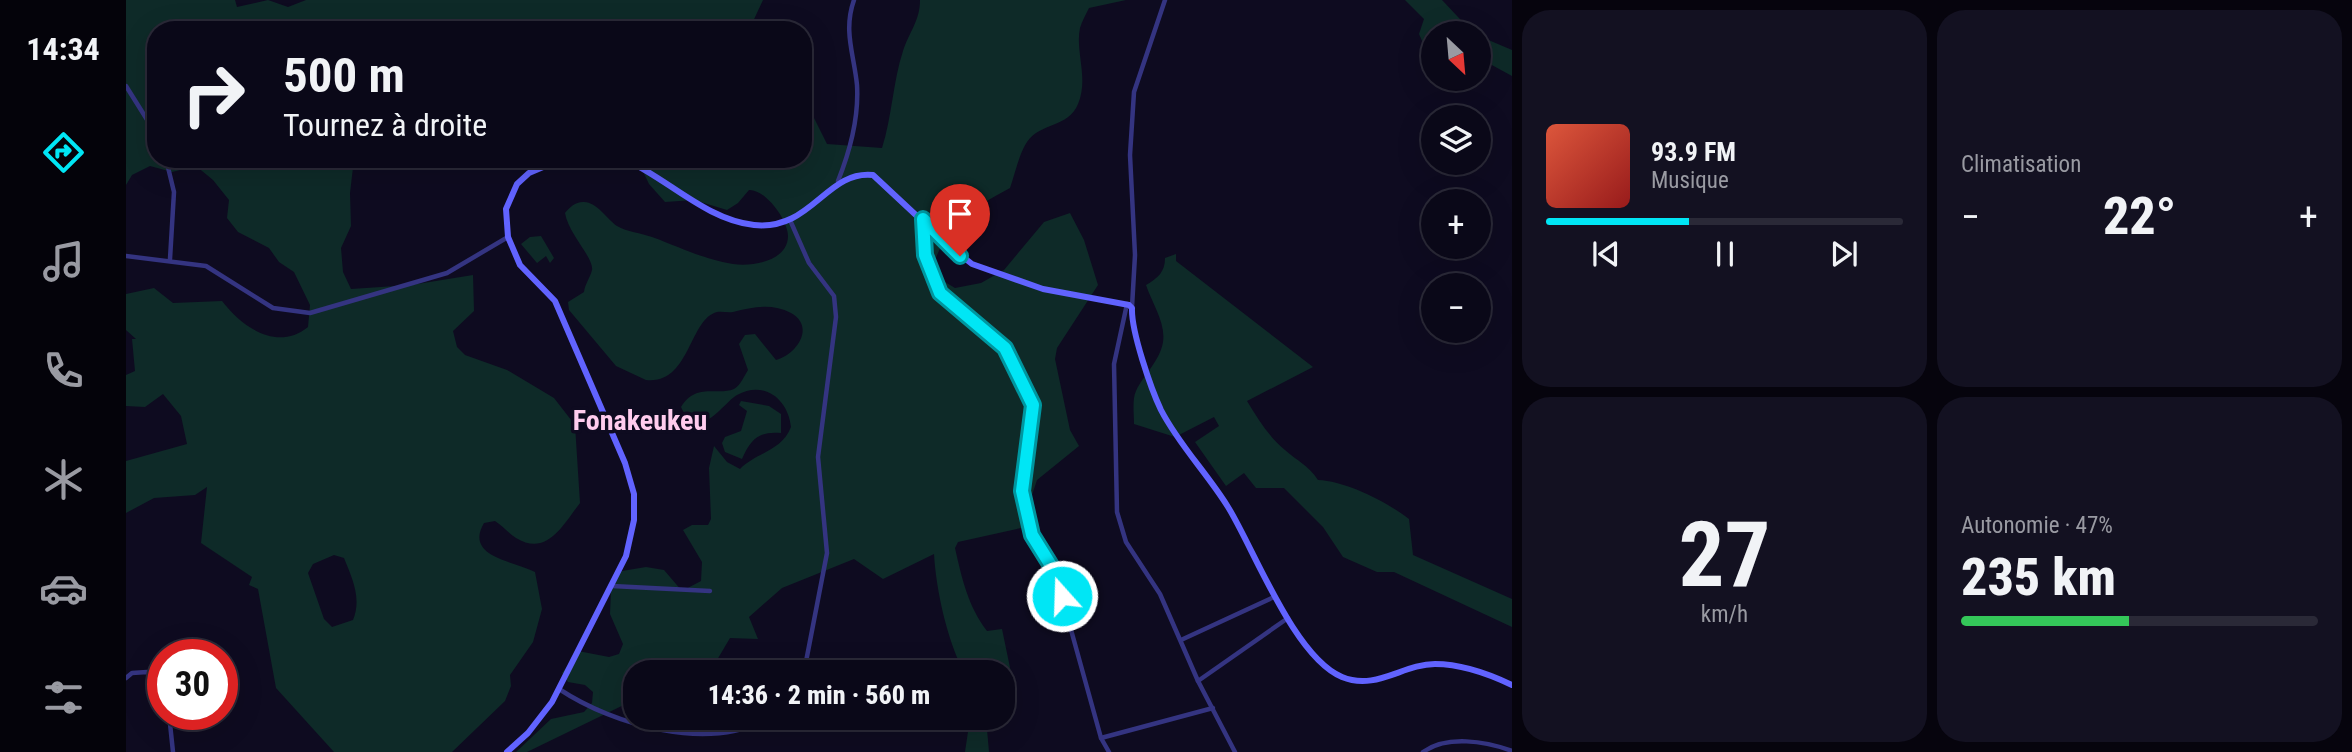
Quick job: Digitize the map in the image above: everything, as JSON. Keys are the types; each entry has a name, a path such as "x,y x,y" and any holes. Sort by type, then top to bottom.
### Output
{"street":[{"path":"640,168 707,207 743,223 765,225 790,220 817,204 838,181 857,110 856,82 848,31 854,0"},
{"path":"1165,0 1134,92 1130,155 1135,255 1130,306 1114,365 1117,512 1126,542 1160,594 1198,681 1235,752"},
{"path":"126,86 147,120"},
{"path":"168,168 174,192 170,259"},
{"path":"507,752 537,723 559,689 599,605 612,586 632,533 635,502 631,483 555,301 520,265 508,237 506,209 517,184 529,173 541,168"},
{"path":"838,181 873,175 960,256 999,275 1043,289 1130,306"},
{"path":"923,219 925,255 940,293 1005,348 1033,405 1022,491 1032,535 1055,572 1101,738 1109,752"},
{"path":"790,220 809,263 834,296 836,317 818,457 826,519 827,553 806,660"},
{"path":"126,256 170,259 206,266 273,308 310,313 447,273 508,237"},
{"path":"1130,306 1136,336 1162,411 1188,453 1230,510 1274,597 1329,669 1346,679 1373,680 1434,663 1472,670 1512,685"},
{"path":"612,586 710,591"},
{"path":"1181,640 1274,597"},
{"path":"1198,681 1288,618"},
{"path":"126,678 132,673 147,672"},
{"path":"559,689 612,721 648,735"},
{"path":"1101,738 1213,709"},
{"path":"171,730 173,752"},
{"path":"713,741 751,730"},
{"path":"1423,752 1440,743 1482,743 1512,751"}],"green space":[{"path":"126,0 235,0 237,7 268,0 288,7 306,0 763,0 753,21 147,21 147,168 132,175 126,185"},
{"path":"920,0 1126,0 1089,8 1080,28 1082,85 1074,112 1039,131 1027,142 1010,188 982,204 960,222 943,243 930,273 955,288 981,283 1004,270 1044,222 1070,213 1084,240 1098,285 1057,348 1055,359 1070,430 1079,446 1037,480 1021,528 958,542 955,548 975,612 987,631 1002,629 1008,660 958,660 943,614 934,554 883,579 854,559 782,588 749,617 758,639 730,638 717,660 623,660 623,705 527,752 516,752 551,719 584,712 592,703 593,692 585,685 568,682 562,673 578,651 609,657 619,654 623,644 610,614 614,579 622,571 646,567 664,570 682,591 701,581 702,562 683,530 692,525 708,525 711,519 709,468 714,446 727,462 740,469 782,441 791,427 780,401 765,391 747,391 737,395 702,422 688,418 681,407 687,399 700,392 728,391 739,385 748,370 739,344 745,335 755,334 776,360 796,347 803,333 798,319 777,308 717,312 700,326 680,363 661,379 646,380 616,366 569,310 568,302 584,292 592,265 565,213 575,204 588,202 621,228 721,262 750,264 776,257 786,245 787,229 780,214 762,195 749,190 738,203 727,210 694,200 665,202 649,184 641,168 812,168 812,114 827,144 882,148 905,44 916,20"},
{"path":"1405,0 1442,0 1462,21 1423,21"},
{"path":"1491,41 1512,50 1512,76 1491,65"},
{"path":"157,168 188,168 172,172"},
{"path":"198,168 353,168 350,193 351,226 341,248 343,272 351,289 411,285 473,275 474,311 453,331 457,347 465,355 507,370 554,398 575,425 580,503 560,529 537,544 516,538 495,521 484,523 480,534 486,551 504,561 535,572 542,609 533,642 510,675 511,686 505,701 452,752 334,752 276,688 258,589 249,585 252,577 201,543 207,487 195,495 154,498 126,513 126,461 187,444 181,416 163,394 145,407 126,406 126,375 135,371 132,339 136,339 126,330 126,294 154,288 173,303 222,301 240,320 272,337 296,334 308,327 310,305 294,272 279,262 269,248 238,232 227,218 229,200 213,180","holes":["334,555 344,558 355,588 356,612 353,620 332,627 324,619 308,573 313,564"]},
{"path":"541,236 554,258 550,263 546,256 537,263 521,244 530,237"},
{"path":"1176,254 1176,261 1313,367 1247,401 1273,439 1318,480 1341,484 1366,493 1409,519 1413,555 1512,599 1512,627 1394,572 1377,572 1343,557 1323,527 1284,488 1256,488 1244,473 1226,486 1195,442 1219,426 1214,417 1175,437 1134,424 1135,394 1159,355 1163,342 1161,320 1146,285 1160,274 1165,258"},
{"path":"741,401 769,406 781,414 781,433 761,435 749,446 742,459 725,452 722,443 725,437 741,431 747,411 739,405"},
{"path":"968,730 987,730 989,752 965,752"}],"district":[{"name":"Fonakeukeu","path":"640,420"}],"route":[{"path":"960,256 923,219 925,255 940,293 967,313 1005,348 1033,405 1022,491 1032,535 1055,572 1062,596"}]}
